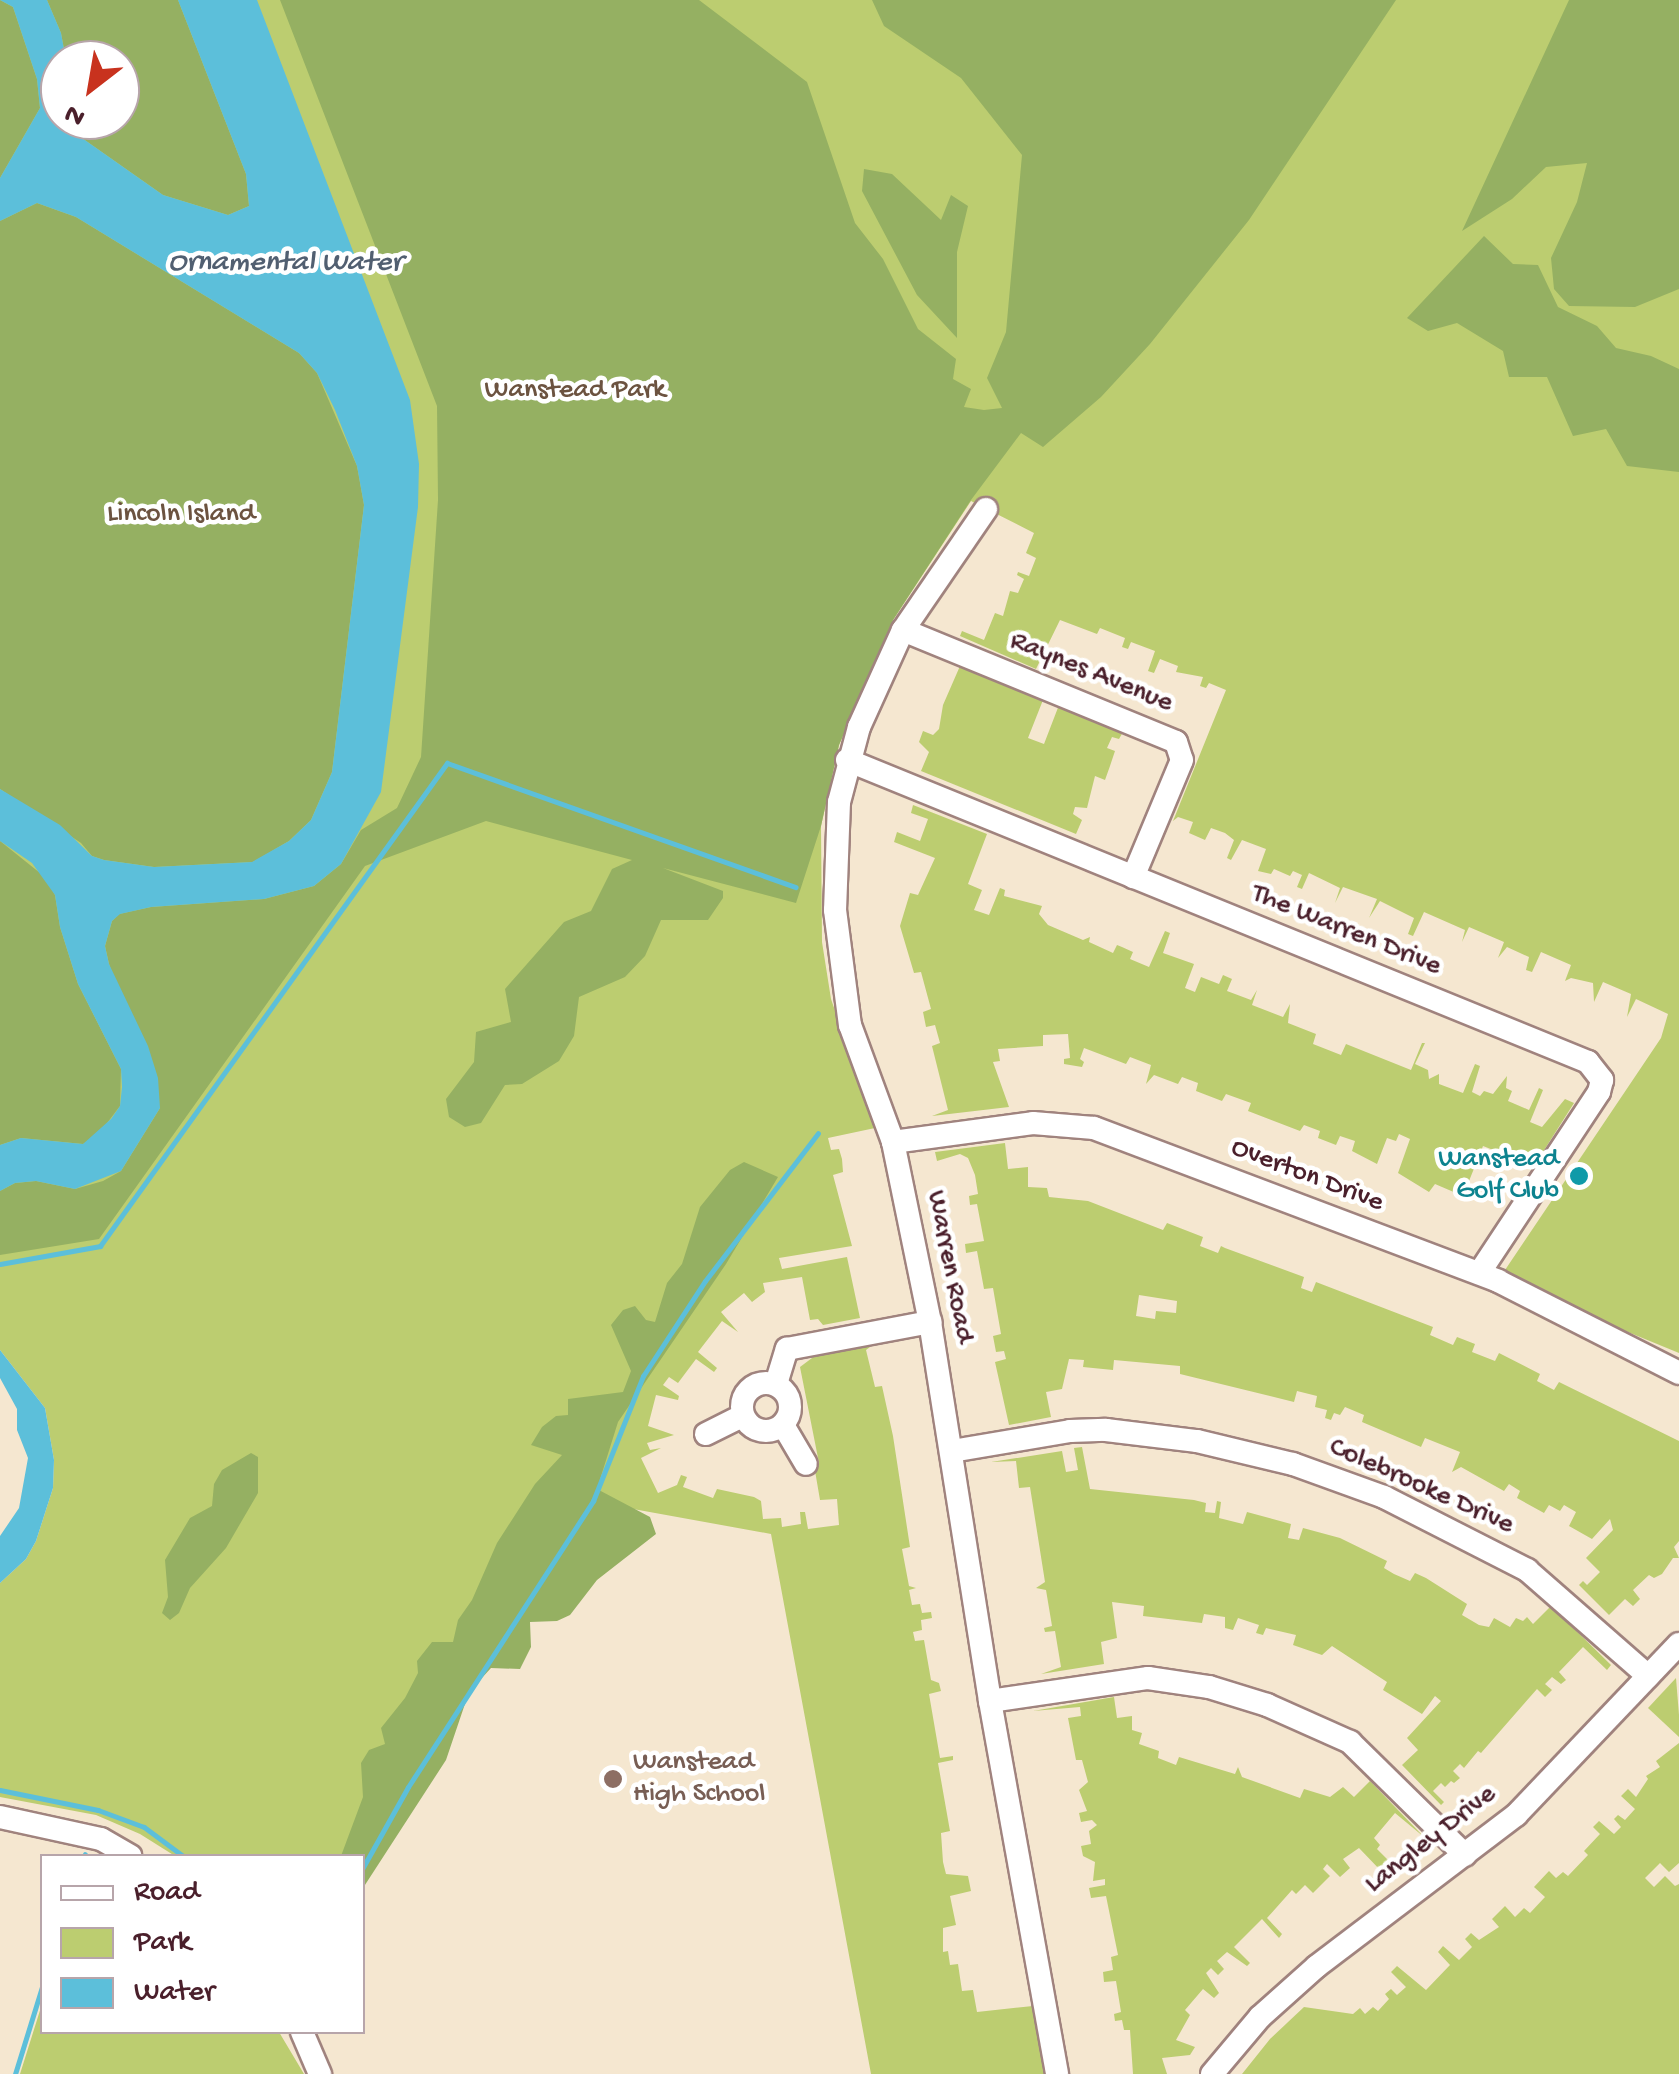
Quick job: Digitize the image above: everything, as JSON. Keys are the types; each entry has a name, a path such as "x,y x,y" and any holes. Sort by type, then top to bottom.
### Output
{"street":[{"name":"Warren Road","path":"986,509 903,630 847,760 839,802 835,910 850,1024 893,1142 930,1322 990,1701 1057,2074"},
{"name":"Raynes Avenue","path":"903,630 1176,742 1182,760 1133,877"},
{"name":"The Warren Drive","path":"847,760 1588,1062 1602,1080 1599,1092 1479,1273"},
{"name":"Overton Drive","path":"893,1142 1033,1122 1094,1128 1479,1273 1679,1373"},
{"path":"776,1384 787,1349 930,1322"},
{"path":"742,1416 742,1400 752,1387 776,1384"},
{"path":"776,1384 790,1403 782,1425"},
{"path":"742,1416 760,1431 782,1425"},
{"path":"706,1434 742,1416"},
{"path":"782,1425 806,1464"},
{"name":"Colebrooke Drive","path":"952,1451 1070,1431 1106,1430 1197,1441 1323,1474 1454,1530 1526,1570 1648,1676"},
{"name":"Langley Drive","path":"1212,2074 1260,2017 1317,1966 1516,1814 1679,1644"},
{"path":"990,1701 1148,1678 1209,1687 1267,1705 1350,1742 1465,1855"},
{"path":"0,1817 100,1839 127,1854"},
{"path":"303,2034 320,2074"}],"green space":[{"name":"Wanstead Park","path":"0,0 1679,0 1679,1353 1606,1323 1505,1270 1661,1038 1668,1014 1636,999 1627,1017 1631,994 1603,982 1594,1002 1593,983 1571,978 1565,981 1571,965 1541,952 1532,972 1526,970 1529,957 1507,947 1498,958 1504,942 1469,927 1462,942 1465,930 1424,912 1413,936 1408,934 1414,918 1380,901 1369,918 1377,899 1343,887 1335,903 1340,888 1309,873 1302,889 1297,887 1302,875 1293,871 1290,876 1274,869 1271,874 1258,871 1266,849 1242,840 1231,860 1227,858 1234,840 1225,833 1211,828 1205,840 1189,833 1193,822 1178,817 1173,821 1226,690 1209,683 1206,688 1200,686 1203,677 1176,672 1178,666 1160,659 1154,673 1148,671 1155,651 1131,642 1128,649 1122,647 1125,638 1100,628 1097,634 1060,620 1036,669 960,636 962,631 984,640 995,613 1003,616 1010,591 1018,593 1024,579 1018,572 1029,576 1036,558 1026,553 1034,533 971,501 893,620 839,745 821,826 822,942 831,999 875,1128 828,1138 831,1150 839,1149 842,1159 843,1172 833,1175 852,1246 779,1258 782,1269 847,1257 860,1318 823,1325 818,1319 810,1320 802,1277 763,1283 765,1292 752,1302 744,1293 721,1312 738,1332 722,1321 698,1352 717,1368 714,1372 696,1359 678,1383 669,1377 663,1385 679,1396 678,1400 656,1395 648,1426 674,1435 647,1443 650,1450 661,1448 641,1458 658,1493 677,1485 681,1475 687,1477 683,1487 713,1498 717,1489 754,1497 761,1501 763,1519 781,1518 782,1527 801,1524 800,1512 805,1512 808,1529 839,1525 837,1499 820,1500 814,1465 819,1463 800,1367 816,1355 874,1344 866,1350 875,1387 882,1386 893,1436 910,1547 902,1549 909,1586 916,1588 909,1590 912,1605 920,1604 922,1613 931,1612 932,1618 921,1620 922,1630 913,1632 915,1641 924,1640 931,1680 939,1683 941,1691 929,1694 940,1758 953,1756 953,1760 938,1763 950,1831 941,1833 943,1862 946,1874 968,1876 971,1891 950,1896 956,1925 943,1928 943,1952 948,1951 950,1965 958,1964 962,1991 973,1990 977,2012 1033,2006 1045,2074 871,2074 771,1534 600,1503 478,1661 363,1854 172,1854 140,1834 96,1815 0,1797 0,1583 26,1559 36,1541 53,1488 54,1460 45,1408 0,1350"},
{"path":"0,0 13,7 37,79 40,108 0,178"},
{"path":"47,0 178,0 246,174 249,206 228,215 163,195 85,140 140,140 140,40 62,40"},
{"name":"Wanstead Park","path":"280,0 699,0 807,82 855,223 883,259 918,329 956,359 953,379 971,389 964,407 984,410 1002,408 987,378 1006,332 1022,155 961,78 884,26 872,0 1396,0 1249,220 1150,344 1101,397 1043,447 1021,433 971,500 893,620 839,745 821,826 796,903 663,868 723,891 723,898 708,920 661,920 645,956 625,977 579,997 574,1036 559,1061 522,1084 505,1085 481,1123 465,1127 449,1117 446,1099 474,1062 476,1032 511,1022 505,989 564,922 591,911 612,869 632,860 486,821 365,866 99,1239 0,1255 0,1191 15,1183 36,1181 75,1189 103,1181 121,1171 160,1108 109,964 105,946 112,921 119,914 151,907 264,899 314,886 341,864 361,830 397,808 421,757 438,500 437,406"},
{"path":"1569,0 1679,0 1679,289 1635,307 1569,306 1554,289 1551,258 1577,202 1587,163 1546,167 1512,199 1462,231"},
{"path":"864,169 892,174 941,220 951,195 968,206 957,252 957,338 917,295 862,191"},
{"name":"Lincoln Island","path":"37,203 76,217 299,353 317,373 357,466 364,505 332,772 311,820 289,841 253,862 154,867 104,860 92,856 81,843 0,789 0,221"},
{"path":"1484,236 1513,264 1538,265 1558,307 1597,326 1616,348 1651,356 1679,369 1679,472 1627,466 1606,429 1573,436 1547,377 1509,377 1503,351 1457,323 1428,331 1407,318"},
{"path":"960,666 1043,700 1028,738 1044,744 1059,705 1123,732 1119,739 1112,737 1107,748 1115,751 1105,780 1095,776 1087,808 1075,807 1073,814 1082,820 1076,834 921,771 929,752 919,742 923,731 933,735 939,729 943,705"},
{"path":"913,805 987,834 968,884 982,890 974,910 989,915 1000,888 1005,890 1004,896 1042,906 1039,914 1048,925 1083,940 1090,937 1089,942 1113,953 1117,945 1122,947 1133,952 1130,959 1149,967 1165,931 1170,933 1163,953 1194,964 1185,988 1195,992 1201,977 1219,984 1223,975 1232,979 1227,991 1251,1000 1257,990 1252,1005 1283,1017 1290,1004 1288,1023 1316,1034 1313,1044 1341,1055 1346,1044 1411,1070 1425,1043 1415,1064 1428,1070 1429,1079 1439,1074 1439,1084 1463,1093 1475,1064 1480,1066 1472,1092 1480,1096 1484,1091 1493,1094 1507,1076 1506,1088 1512,1091 1508,1101 1529,1110 1539,1088 1543,1090 1530,1122 1542,1127 1565,1099 1574,1103 1534,1166 1483,1146 1463,1196 1435,1184 1429,1192 1398,1173 1410,1139 1399,1134 1396,1141 1387,1138 1377,1164 1352,1151 1355,1141 1340,1136 1336,1145 1318,1138 1320,1131 1304,1125 1300,1131 1248,1111 1251,1103 1226,1094 1222,1101 1196,1091 1198,1083 1182,1077 1178,1084 1154,1075 1146,1084 1151,1065 1130,1057 1126,1064 1084,1048 1082,1067 1064,1064 1064,1059 1070,1058 1068,1034 1043,1035 1043,1046 998,1049 1000,1061 993,1062 1009,1107 932,1116 948,1110 932,1046 940,1043 935,1025 926,1027 923,1012 931,1009 921,972 914,973 900,926 910,893 918,895 935,858 894,842 897,832 920,841 928,819 911,813"},
{"path":"0,841 45,877 55,895 60,927 78,984 121,1069 120,1106 98,1135 83,1144 21,1138 0,1145"},
{"path":"1005,1143 1008,1169 1028,1167 1028,1187 1047,1188 1049,1197 1088,1201 1163,1230 1167,1223 1203,1237 1200,1246 1218,1253 1221,1246 1304,1277 1301,1288 1312,1292 1316,1282 1433,1327 1430,1335 1453,1345 1457,1337 1475,1344 1472,1352 1495,1361 1499,1353 1540,1374 1537,1381 1554,1390 1559,1382 1679,1441 1679,1541 1674,1547 1679,1558 1673,1558 1662,1574 1654,1578 1649,1575 1633,1590 1640,1599 1633,1606 1625,1599 1609,1615 1579,1585 1583,1581 1587,1585 1600,1572 1586,1558 1613,1530 1610,1519 1592,1539 1569,1526 1576,1512 1564,1505 1560,1511 1549,1505 1544,1513 1517,1498 1520,1491 1509,1484 1504,1491 1461,1467 1452,1472 1460,1452 1425,1438 1421,1447 1362,1422 1364,1415 1345,1407 1340,1415 1334,1413 1331,1420 1325,1418 1327,1410 1315,1407 1317,1396 1297,1391 1294,1402 1180,1374 1180,1366 1114,1360 1113,1370 1083,1367 1084,1360 1069,1359 1062,1389 1046,1392 1051,1417 1009,1425 995,1362 1006,1359 1004,1351 996,1352 993,1336 1001,1334 993,1288 984,1289 977,1251 966,1253 965,1244 984,1241 977,1204 970,1205 969,1196 978,1194 975,1175 968,1158 960,1154 937,1161 935,1152","holes":["1139,1295 1177,1301 1176,1313 1156,1311 1155,1319 1136,1316"]},
{"path":"744,1162 778,1177 726,1264 618,1422 597,1489 650,1517 656,1534 597,1580 570,1615 557,1621 530,1622 531,1647 520,1669 491,1668 469,1692 446,1760 365,1885 365,1854 342,1854 363,1797 361,1763 369,1750 385,1744 381,1728 405,1698 418,1673 417,1661 432,1642 453,1642 458,1620 472,1600 497,1543 535,1484 562,1455 531,1445 542,1427 556,1416 568,1415 568,1399 623,1392 631,1371 611,1325 623,1310 635,1306 646,1320 655,1322 667,1283 682,1264 700,1207 730,1170"},
{"path":"1082,1447 1090,1489 1194,1500 1206,1503 1205,1512 1215,1513 1217,1501 1221,1502 1219,1518 1243,1524 1247,1512 1291,1524 1288,1538 1299,1540 1303,1528 1340,1538 1387,1561 1384,1568 1394,1574 1410,1581 1415,1573 1426,1578 1467,1604 1462,1615 1479,1625 1489,1627 1494,1618 1510,1627 1516,1618 1523,1621 1527,1617 1533,1624 1551,1606 1611,1665 1607,1670 1583,1647 1559,1672 1566,1680 1561,1684 1552,1677 1545,1684 1552,1690 1545,1697 1537,1689 1481,1753 1478,1751 1464,1768 1460,1764 1453,1771 1460,1778 1445,1787 1441,1783 1433,1791 1444,1802 1441,1805 1402,1765 1418,1750 1407,1738 1441,1701 1435,1696 1422,1714 1383,1690 1387,1682 1332,1646 1322,1655 1293,1645 1296,1635 1266,1628 1263,1635 1256,1633 1259,1625 1238,1618 1233,1630 1225,1628 1225,1617 1204,1614 1202,1623 1143,1616 1144,1606 1112,1602 1117,1638 1101,1642 1104,1664 1041,1674 1061,1667 1055,1631 1045,1632 1044,1628 1052,1626 1046,1590 1036,1588 1045,1582 1030,1487 1019,1488 1016,1461 991,1462 1062,1451 1066,1472 1078,1470 1074,1448"},
{"path":"251,1453 258,1457 258,1493 226,1548 190,1588 179,1613 170,1620 162,1613 168,1597 165,1560 190,1518 212,1506 214,1484 222,1470"},
{"path":"1676,1678 1679,1715 1679,1737 1648,1708"},
{"path":"1114,1697 1117,1718 1132,1716 1132,1730 1142,1733 1139,1744 1159,1751 1158,1758 1176,1765 1179,1757 1235,1774 1238,1767 1242,1777 1300,1798 1304,1789 1330,1797 1343,1787 1354,1797 1370,1781 1424,1837 1395,1813 1374,1838 1380,1845 1377,1849 1392,1864 1383,1873 1359,1848 1343,1859 1350,1868 1340,1877 1327,1864 1323,1869 1330,1876 1313,1893 1305,1885 1296,1894 1292,1890 1267,1918 1282,1934 1279,1938 1262,1919 1234,1947 1250,1963 1247,1966 1227,1952 1217,1961 1224,1969 1218,1975 1211,1968 1206,1973 1219,1993 1214,1998 1203,1989 1185,2010 1190,2015 1176,2040 1195,2047 1190,2055 1162,2058 1167,2074 1133,2074 1130,2030 1124,2030 1122,2020 1115,2021 1114,2014 1121,2012 1116,1981 1104,1982 1103,1972 1113,1970 1111,1957 1118,1955 1106,1896 1091,1898 1089,1888 1105,1885 1105,1879 1093,1881 1095,1862 1083,1856 1081,1846 1091,1844 1089,1831 1097,1825 1092,1820 1081,1822 1079,1813 1087,1811 1079,1790 1088,1782 1082,1760 1076,1760 1068,1718 1081,1716 1080,1707 1033,1711"},
{"path":"1679,1743 1679,1863 1669,1872 1660,1863 1645,1878 1654,1887 1665,1876 1675,1886 1679,1884 1679,2074 1242,2074 1270,2039 1304,2007 1353,2014 1360,2008 1365,2014 1373,2007 1378,2011 1389,1999 1385,1994 1391,1989 1397,1995 1406,1987 1391,1972 1397,1966 1426,1990 1450,1965 1438,1952 1443,1946 1459,1960 1472,1947 1465,1939 1471,1933 1479,1940 1499,1927 1492,1919 1505,1906 1515,1917 1524,1908 1530,1913 1545,1897 1534,1887 1549,1871 1556,1878 1563,1872 1568,1876 1588,1855 1584,1851 1600,1834 1593,1827 1599,1821 1614,1834 1621,1827 1614,1819 1618,1815 1625,1820 1635,1809 1621,1796 1628,1789 1636,1797 1648,1779 1646,1776 1660,1767 1656,1761"},
{"path":"40,2010 40,2034 280,2034 304,2074 20,2074"}],"water":[{"name":"Ornamental Water","path":"0,0 47,0 61,33 62,40 40,40 40,108 37,79 13,7"},
{"name":"Ornamental Water","path":"178,0 257,0 410,400 419,464 418,507 381,792 341,864 314,886 264,899 151,907 120,914 112,921 105,946 109,964 148,1046 158,1078 160,1108 121,1171 75,1189 36,1181 15,1183 0,1191 0,1145 21,1138 83,1144 120,1106 122,1087 121,1069 78,984 60,927 55,895 32,863 0,841 0,789 60,825 92,856 104,860 154,867 252,862 289,841 311,820 332,772 364,505 357,466 335,410 317,373 299,353 76,217 37,203 0,221 0,178 40,108 40,140 85,140 163,195 228,215 249,206 246,174"},
{"path":"0,1350 45,1408 54,1460 53,1488 36,1541 26,1559 0,1583 0,1536 19,1508 28,1458 17,1430 17,1409 0,1378"}],"waterway":[{"path":"0,1264 100,1246 447,763 796,887"},
{"path":"365,1864 408,1787 593,1501 643,1376 705,1281 818,1133"},
{"path":"0,1790 98,1810 144,1827 180,1854"},
{"path":"15,2074 40,1993"}],"place":[{"name":"Wanstead Golf Club","path":"1579,1176"},
{"name":"Wanstead High School","path":"613,1779"}]}
